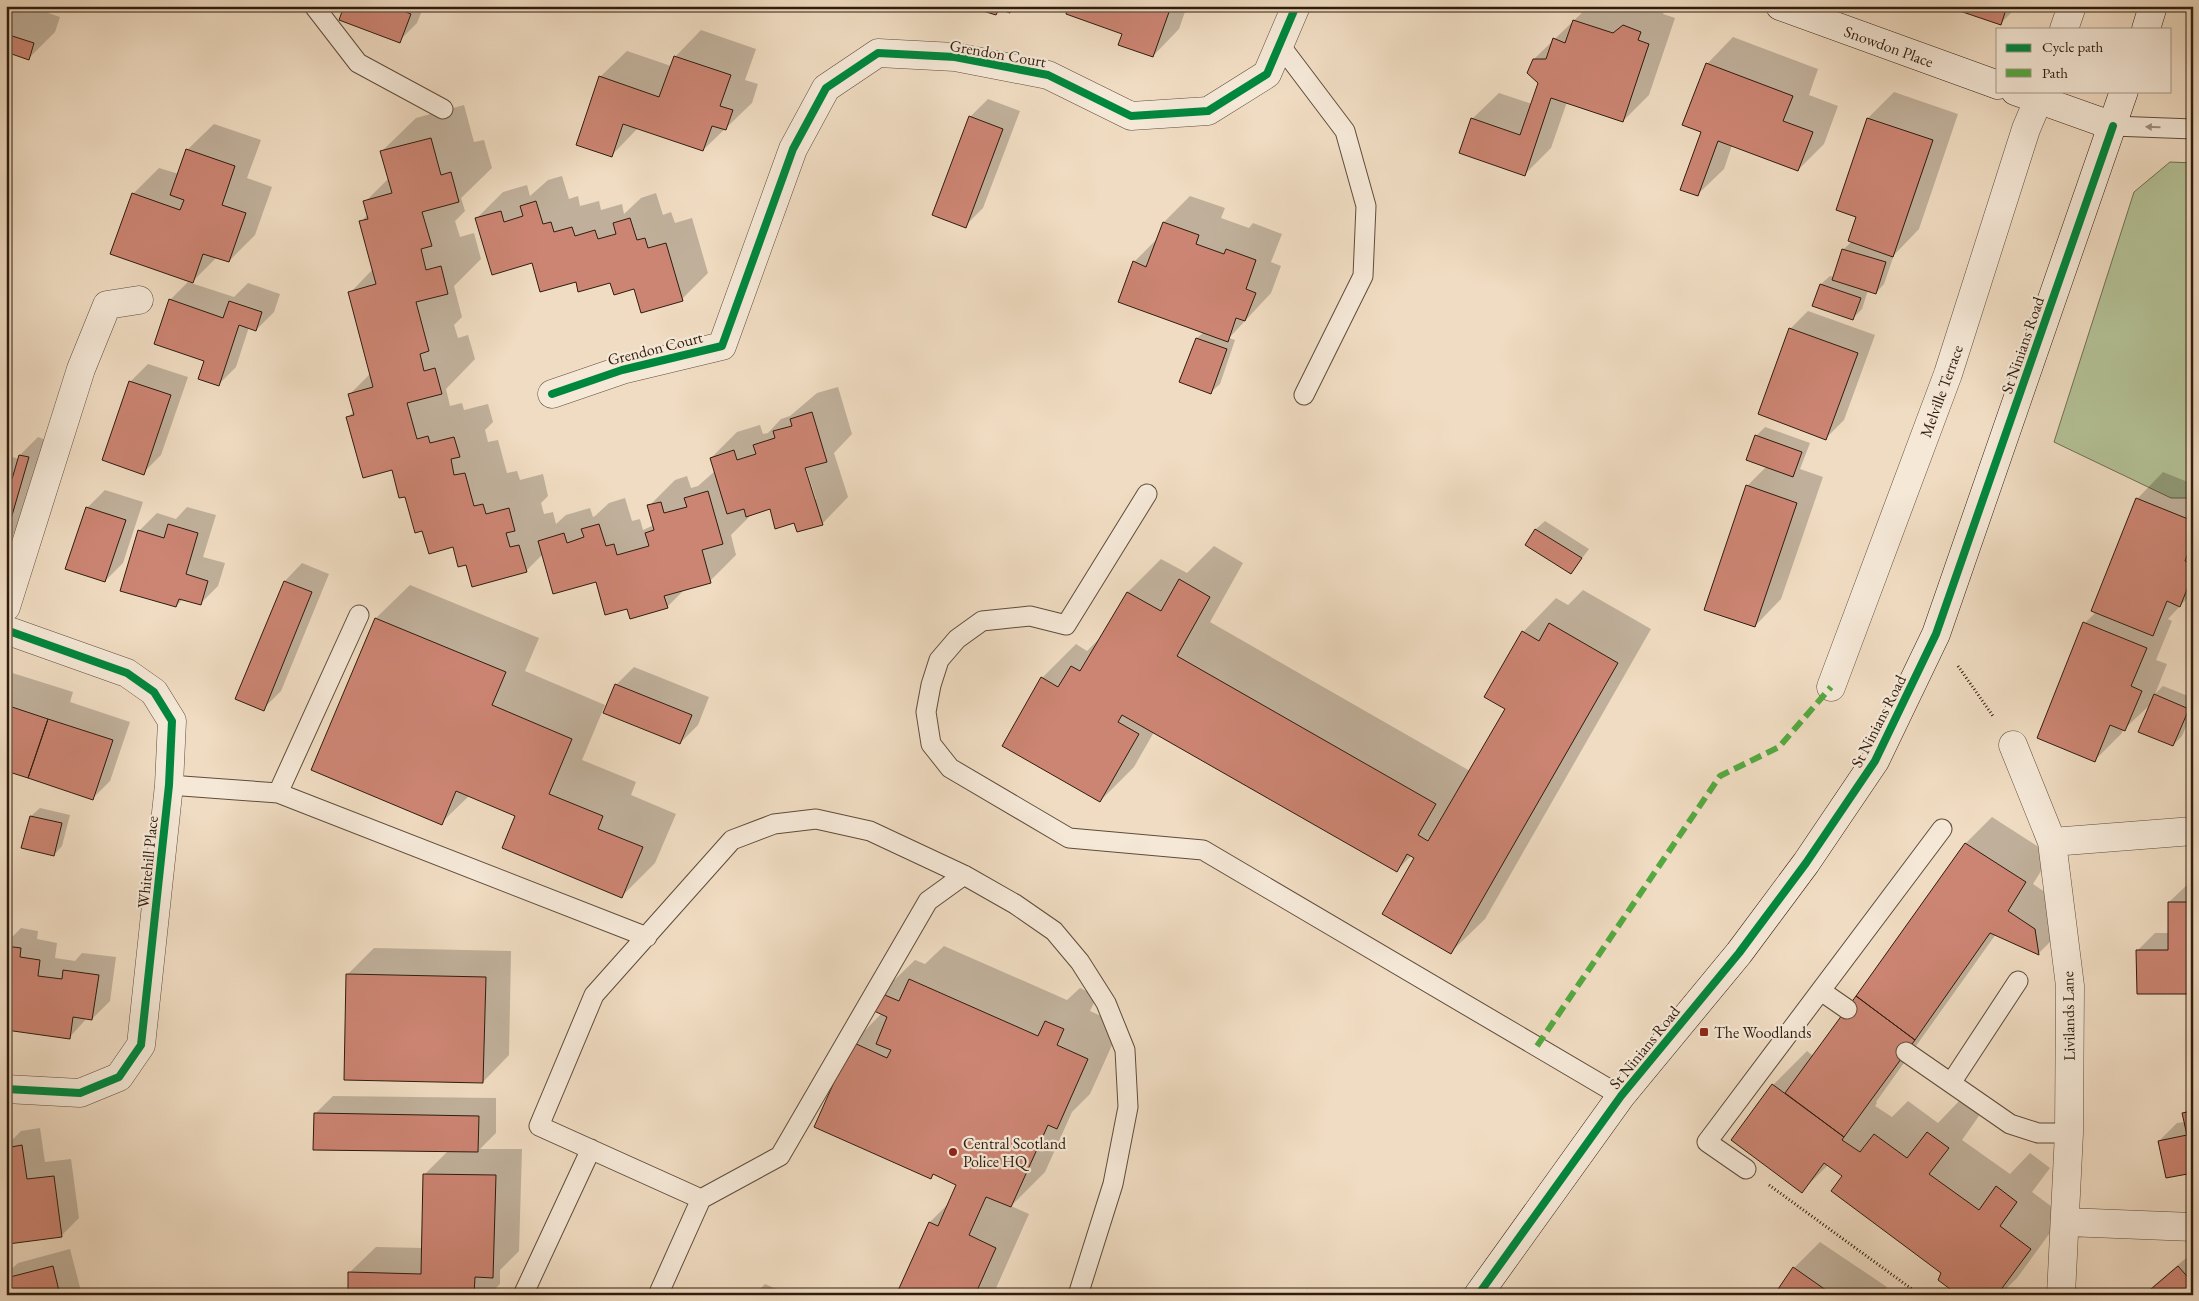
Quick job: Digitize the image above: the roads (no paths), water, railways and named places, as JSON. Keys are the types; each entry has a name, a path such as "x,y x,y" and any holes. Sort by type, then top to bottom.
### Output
{"street":[{"name":"Grendon Court","path":"552,394 622,370 722,346 798,140 826,88 878,53 955,57 1048,74 1131,116 1208,111 1267,74 1296,6"},
{"name":"Snowdon Place","path":"1780,6 1996,84"},
{"path":"2064,28 2072,6"},
{"path":"2146,28 2153,6"},
{"name":"St Ninians Road","path":"1478,1295 1621,1096 1739,952 1806,863 1875,762 1936,634 2124,92"},
{"path":"2032,94 2113,126"},
{"name":"Melville Terrace","path":"1831,687 1948,374 2026,129 2032,94"},
{"path":"6,607 81,369 107,305 139,300"},
{"name":"Whitehill Place","path":"6,630 127,673 154,692 172,721 169,786 141,1046 119,1078 80,1094 6,1089"},
{"name":"Livilands Lane","path":"2013,746 2052,842 2070,986 2069,1133 2062,1295"},
{"path":"2052,842 2193,831"},
{"path":"2066,1222 2193,1227"}],"lane":[{"path":"314,6 358,63 443,109"},
{"path":"1280,45 1345,131 1366,206 1363,276 1304,395"},
{"path":"2113,126 2193,129"},
{"path":"1147,494 1066,625 1030,616 982,621 957,639 939,660 931,685 926,712 932,744 950,768 1069,838 1203,850 1621,1096"},
{"path":"278,793 359,615"},
{"path":"169,786 278,793 647,937"},
{"path":"701,1199 539,1126 594,995 732,840 774,824 816,819 870,831 964,875 1015,904 1054,931 1080,962 1106,1003 1124,1050 1128,1107 1113,1184 1078,1295"},
{"path":"1746,1168 1707,1142 1942,829"},
{"path":"658,1295 701,1199 780,1156 928,901 964,875"},
{"path":"1951,1084 2018,981"},
{"path":"1821,991 1847,1008"},
{"path":"1906,1052 2010,1124 2038,1133 2069,1133"},
{"path":"523,1295 591,1149"}],"place":[{"name":"The Woodlands","path":"1704,1032"},
{"name":"Central Scotland Police HQ","path":"953,1152"}]}
